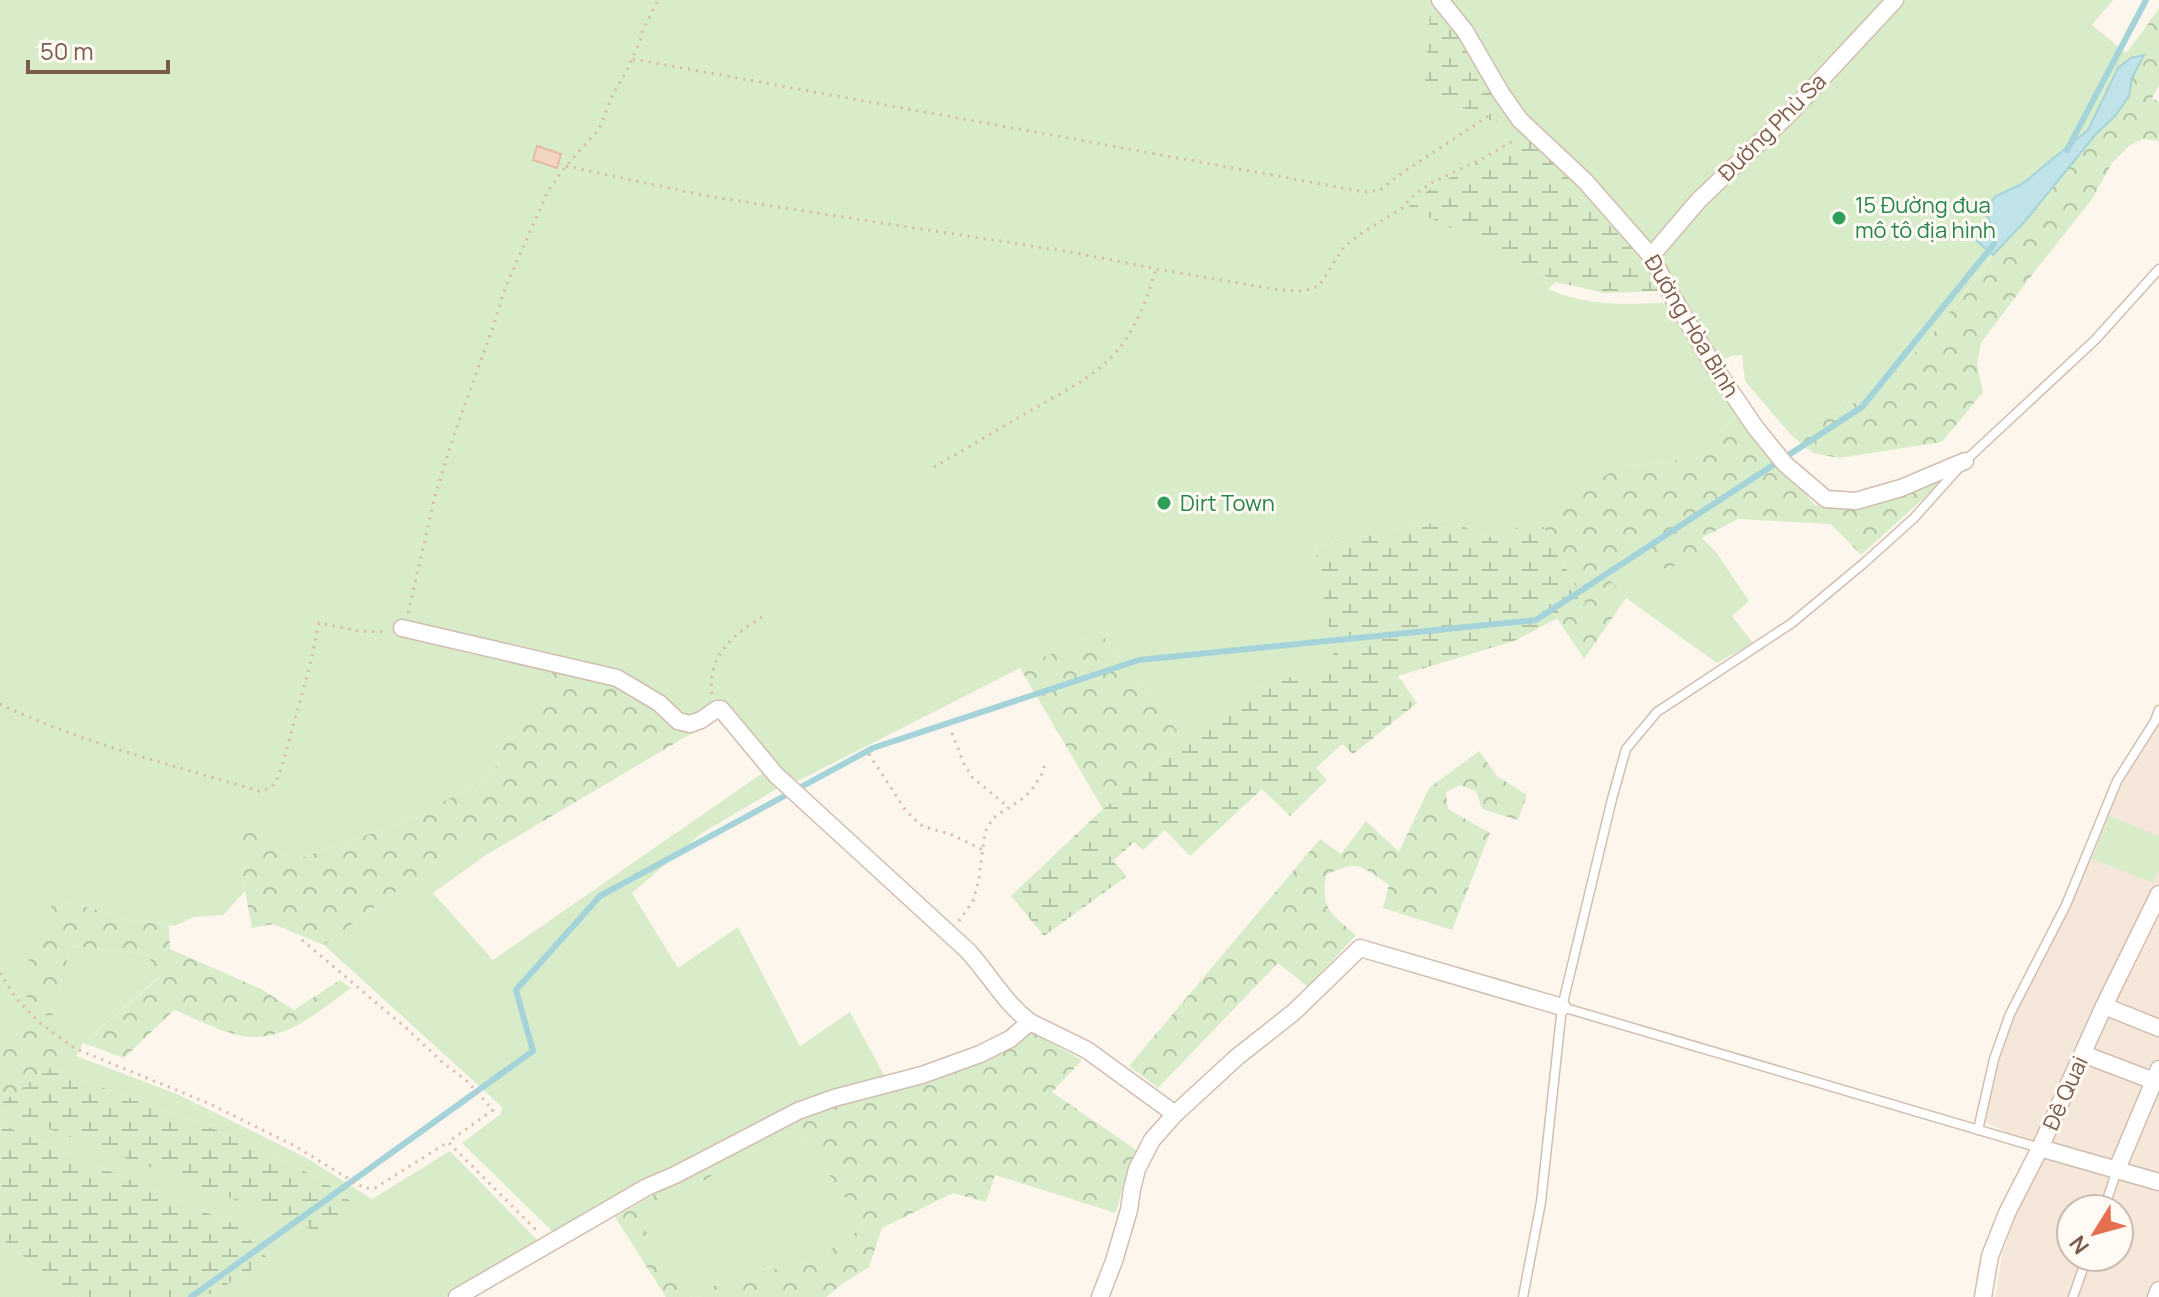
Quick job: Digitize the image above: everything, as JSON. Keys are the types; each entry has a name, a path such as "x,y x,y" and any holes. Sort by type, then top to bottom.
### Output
{"street":[{"name":"Đường Hòa Bình","path":"1440,0 1465,31 1508,103 1531,132 1585,181 1651,256 1715,368 1755,427 1785,464 1826,499 1856,501 1901,488 1965,461"},
{"name":"Đường Phù Sa","path":"1651,256 1699,200 1788,115 1895,0"},
{"path":"402,628 617,678 659,703 678,721 690,724 721,709 776,775 986,970 1016,1011 1030,1022 1087,1050 1175,1114"},
{"name":"Đê Quai","path":"1983,1297 1990,1256 2007,1213 2159,894"},
{"path":"1100,1297 1129,1210 1137,1169 1152,1140 1175,1114 1237,1057 1294,1012 1360,948 1562,1007"},
{"path":"2104,1006 2159,1028"},
{"path":"457,1297 647,1187 798,1111 834,1098 922,1075 980,1054 1010,1039 1030,1022"},
{"path":"2083,1054 2156,1075 2117,1169"},
{"path":"2040,1148 2159,1182"},
{"path":"2156,1297 2159,1290"}],"lane":[{"path":"1523,1297 1541,1202 1562,1007 1626,749 1657,712 1792,623 1914,518 1965,461 2095,340 2159,269"},
{"path":"1978,1130 1994,1059 2010,1014 2066,905 2117,781 2159,710"},
{"path":"1562,1007 2040,1148"},
{"path":"2109,1193 2117,1169"},
{"path":"2073,1297 2081,1273"}],"path":[{"path":"0,704 76,736 259,791 269,790 277,782 319,623 376,633 402,628 436,492 505,288 542,203 566,166 599,129 658,0"},
{"path":"633,59 1365,192 1380,190 1508,103"},
{"path":"566,166 707,196 1077,253 1280,290 1303,291 1319,286 1344,247 1402,208 1414,195 1433,182 1531,132"},
{"path":"934,467 1104,365 1132,327 1148,296 1156,269"},
{"path":"717,709 711,679 724,645 762,617"},
{"path":"952,733 972,777 1008,807"},
{"path":"869,754 914,819 924,827 950,834 983,850"},
{"path":"949,934 973,901 985,832 993,818 1032,789 1046,761"},
{"path":"0,973 16,998 40,1023 74,1048 210,1104 293,1145 364,1188 375,1188 493,1110 466,1080 302,940"},
{"path":"448,1142 551,1244"}],"shaded area":[{"path":"2159,708 2159,1297 1995,1297 2002,1255 2040,1148 1985,1122 2010,1014 2066,905 2113,789"}],"green space":[{"path":"0,0 2113,0 2092,25 2126,53 2146,27 2153,35 2144,55 2131,58 2104,94 2088,130 2022,184 1996,196 1992,225 1977,241 1993,255 1927,341 1873,393 1791,435 1745,381 1742,355 1720,361 1662,265 1662,259 1531,268 1556,282 1548,289 1578,299 1607,303 1668,303 1738,417 1672,463 1624,465 1498,540 1446,520 1315,547 1336,663 1256,688 1185,741 1100,632 1020,668 792,784 727,712 687,736 672,720 515,740 506,735 500,763 479,784 396,825 301,858 281,854 253,829 241,869 245,891 223,915 194,917 174,926 148,920 141,923 55,898 51,1019 71,946 147,954 160,976 83,1043 76,1056 177,1094 305,1157 372,1199 450,1151 539,1242 446,1297 205,1297 269,1260 236,1225 0,1124 0,1110 319,1231 322,1180 230,1135 50,1068 0,1104"},
{"path":"1431,1 1462,38 1516,125 1484,119 1466,109 1424,96"},
{"path":"2159,8 2159,85 2152,98 2159,102 2159,141 2144,139 2130,145 2112,163 2092,199 1981,343 1977,364 1983,392 1942,442 1839,458 1813,453 1791,435 1873,393 1927,341 2003,243 2026,220 2129,96 2132,78 2153,35 2146,27"},
{"path":"1528,141 1541,147 1597,202 1643,255 1661,291 1604,293 1556,282 1408,207 1434,186 1516,143"},
{"path":"1738,417 1815,505 1845,508 1949,472 1861,555 1831,524 1738,519 1702,538 1716,552 1665,569 1630,535 1607,577 1626,598 1584,659 1557,618 1585,604 1537,515 1624,465 1672,463"},
{"path":"1537,515 1585,604 1514,641 1398,676 1417,703 1353,754 1342,744 1316,768 1327,780 1290,816 1262,789 1190,856 1165,830 1143,850 1134,842 1113,861 1127,876 1044,936 1011,896 1103,809 1190,737 1256,688 1335,663 1315,547 1446,520 1498,540"},
{"path":"1630,535 1665,569 1716,552 1749,601 1732,616 1753,643 1717,663 1626,598 1607,577"},
{"path":"1100,632 1185,741 1103,809 1020,668"},
{"path":"556,666 609,680 672,720 687,736 486,855 472,835 324,945 273,924 252,928 241,869 243,832 253,829 281,854 301,858 396,825 479,784 500,763 505,735 515,740"},
{"path":"1479,751 1497,776 1527,795 1518,820 1482,809 1476,791 1460,785 1446,792 1448,809 1490,833 1452,930 1383,908 1389,885 1365,869 1353,866 1337,870 1326,875 1327,904 1334,916 1356,935 1308,987 1278,963 1158,1088 1129,1066 1320,839 1341,854 1366,821 1399,852 1429,788"},
{"path":"767,770 780,787 702,833 632,893 678,968 738,927 800,1046 850,1012 885,1077 783,1109 661,1172 555,1234 462,1143 501,1114 502,1107 324,945 472,835 486,855 433,893 493,960"},
{"path":"2109,816 2159,836 2159,869 2153,883 2092,859"},
{"path":"55,898 141,923 148,920 169,925 170,949 261,989 294,1010 340,980 351,988 313,1016 269,1036 230,1033 174,1010 124,1058 83,1043 160,977 147,954 71,946 51,1020 17,988"},
{"path":"33,1025 75,1055 50,1068 0,1104 0,1053"},
{"path":"1030,1031 1082,1060 1052,1092 1139,1152 1123,1185 1116,1213 995,1175 986,1202 953,1193 882,1228 869,1267 826,1297 698,1297 720,1282 817,1259 865,1226 791,1120 1012,1048"},
{"path":"50,1068 230,1135 322,1180 359,1208 319,1232 0,1110 0,1104"},
{"path":"791,1120 865,1226 817,1259 721,1282 698,1297 692,1297 638,1221 724,1168 720,1157"},
{"path":"0,1124 236,1225 269,1260 205,1297 74,1297 0,1237"},
{"path":"720,1157 724,1168 639,1221 692,1297 666,1297 615,1217"},
{"path":"0,1237 74,1297 0,1297"}],"water":[{"path":"2144,55 2132,78 2129,96 2115,116 2096,134 2026,220 1993,255 1977,241 1992,225 1984,210 1996,196 2022,184 2088,130 2118,68 2131,58"}],"building":[{"path":"537,146 561,154 557,168 533,160"}],"waterway":[{"path":"2067,150 2146,0"},
{"path":"191,1297 533,1051 516,990 600,896 873,748 1139,660 1536,620 1862,407 1994,244"}],"place":[{"name":"15 Đường đua mô tô địa hình","path":"1839,218"},
{"name":"Dirt Town","path":"1164,503"}]}
